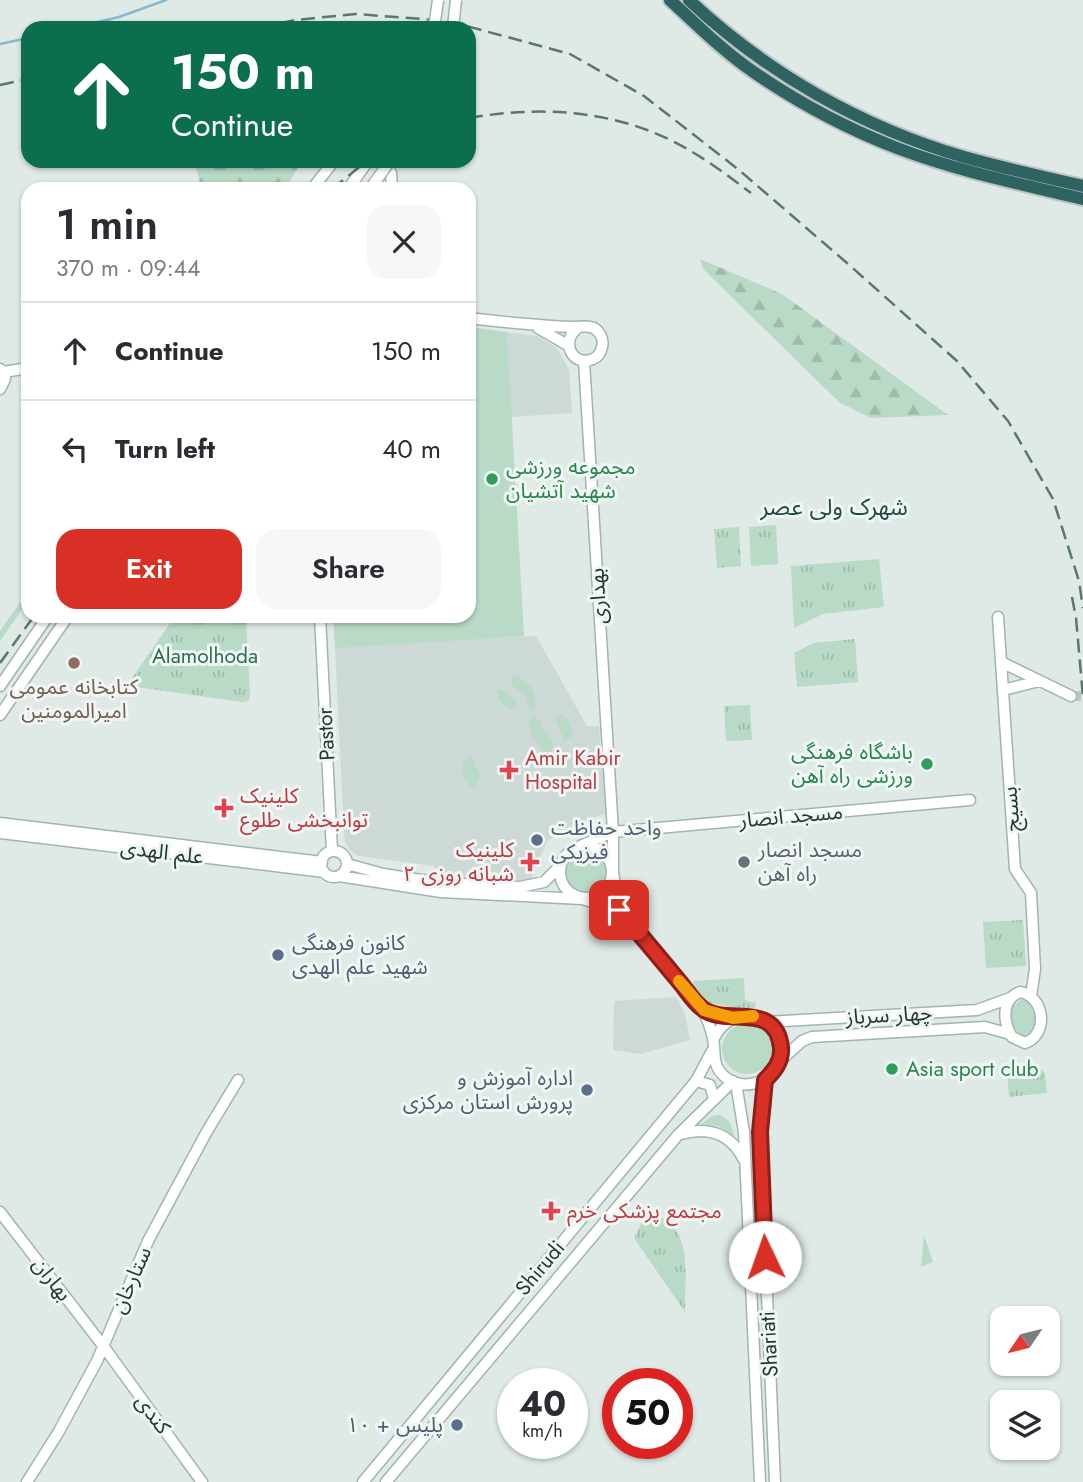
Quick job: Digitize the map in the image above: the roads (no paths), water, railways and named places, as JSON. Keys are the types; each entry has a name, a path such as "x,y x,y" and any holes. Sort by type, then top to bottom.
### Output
{"highway":[{"path":"670,0 712,39 754,72 851,128 959,168 1083,199"},
{"path":"689,0 719,28 762,61 856,116 962,156 1083,186"}],"street":[{"path":"436,21 438,0"},
{"path":"454,21 456,0"},
{"path":"318,182 328,168"},
{"path":"476,319 535,326 590,327 600,333 603,344 599,355 584,360 574,356 569,346 535,326"},
{"path":"569,346 571,335 579,327"},
{"name":"بهداری","path":"584,360 613,872 619,910"},
{"path":"0,388 5,379 2,371 21,369"},
{"name":"بسیج","path":"998,617 1015,869 1031,893 1035,969 1031,996"},
{"path":"0,686 43,623"},
{"path":"0,715 63,623"},
{"name":"Pastor","path":"320,623 332,852"},
{"path":"1001,662 1071,696"},
{"path":"1003,690 1039,681"},
{"name":"مسجد انصار","path":"580,846 612,832 970,800"},
{"name":"علم الهدی","path":"0,822 323,867"},
{"name":"علم الهدی","path":"0,833 323,867"},
{"path":"339,876 346,870 347,864 342,854 332,852 324,857 323,867 331,876 441,892 592,899 607,889 613,872 603,852 596,848 580,846 567,853 560,866 544,883 520,887 441,883 383,874 347,864"},
{"path":"560,866 562,884 567,891 582,899 619,910 704,1010 719,1071 735,1082 746,1085 765,1080 779,1062 781,1051 774,1029 756,1017 745,1015 733,1018 718,1031 713,1046"},
{"path":"1020,992 1031,996 1040,1012 1041,1024 1033,1040 1025,1043 1017,1041 1010,1034 1005,1019 1010,998 1020,992"},
{"name":"چهار سرباز","path":"766,1022 977,1010 1010,998"},
{"path":"704,1010 733,1018"},
{"name":"چهار سرباز","path":"779,1062 802,1041 812,1037 985,1027 998,1028 1010,1034"},
{"name":"Shirudi","path":"363,1482 696,1081 713,1046"},
{"name":"ستارخان","path":"27,1482 58,1433 104,1347 148,1241 238,1080"},
{"name":"Shariati","path":"765,1080 760,1132 775,1482"},
{"path":"696,1081 710,1086 714,1099"},
{"name":"Shirudi","path":"386,1482 678,1135 735,1082"},
{"name":"Shariati","path":"735,1082 744,1132 760,1482"},
{"path":"744,1132 746,1128 755,1125 760,1132"},
{"path":"678,1135 692,1131 717,1133 733,1143 746,1166"},
{"name":"بهاران","path":"0,1212 104,1347"},
{"name":"کندی","path":"104,1347 202,1482"}],"waterway":[{"path":"102,21 166,0"},
{"path":"0,44 21,40"}],"tunnel":[{"path":"1071,696 1083,696"}],"railway":[{"path":"291,21 356,14 448,21"},
{"path":"476,29 570,54 644,96 739,170 957,361 1008,421 1053,499 1079,581 1083,608"},
{"path":"0,85 21,80"},
{"path":"476,117 554,112 582,114 636,126 689,150 751,193"},
{"path":"341,182 358,168"},
{"path":"1072,597 1083,697"},
{"path":"0,663 29,623"}],"place":[{"name":"مجموعه ورزشی شهید آتشیان","path":"492,479"},
{"name":"کتابخانه عمومی امیرالمومنین","path":"74,663"},
{"name":"باشگاه فرهنگی ورزشی راه آهن","path":"927,764"},
{"name":"Amir Kabir Hospital","path":"509,770"},
{"name":"کلینیک توانبخشی طلوع","path":"224,808"},
{"name":"واحد حفاظت فیزیکی","path":"537,840"},
{"name":"کلینیک شبانه روزی ۲","path":"530,862"},
{"name":"مسجد انصار راه آهن","path":"744,862"},
{"name":"کانون فرهنگی شهید علم الهدی","path":"278,955"},
{"name":"Asia sport club","path":"892,1069"},
{"name":"اداره آموزش و پرورش استان مرکزی","path":"587,1090"},
{"name":"مجتمع پزشکی خرم","path":"551,1211"},
{"name":"پلیس + ۱۰","path":"457,1425"}],"district":[{"name":"شهرک ولی عصر","path":"834,507"}],"park label":[{"name":"Alamolhoda","path":"205,656"}]}
